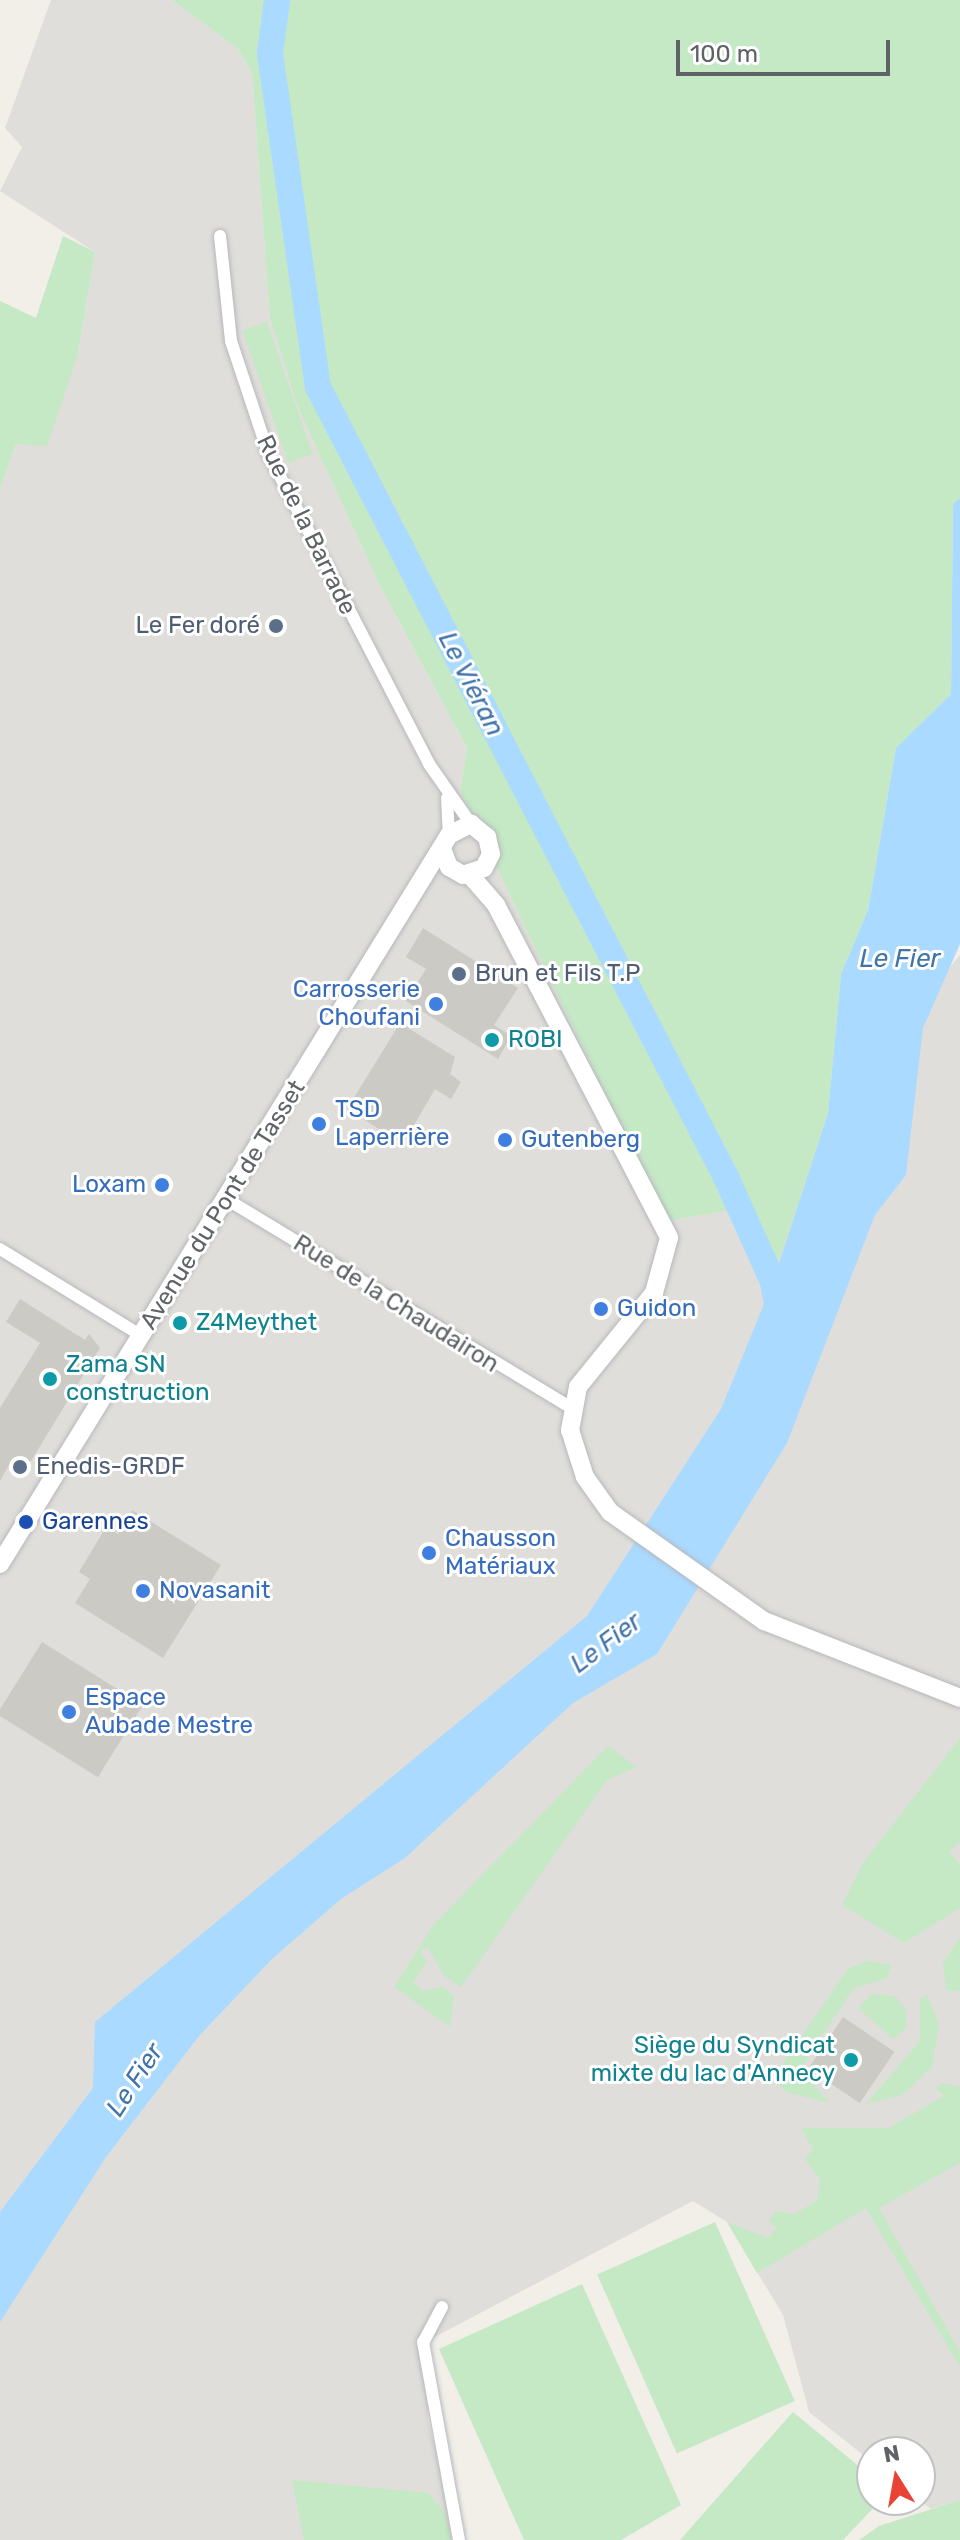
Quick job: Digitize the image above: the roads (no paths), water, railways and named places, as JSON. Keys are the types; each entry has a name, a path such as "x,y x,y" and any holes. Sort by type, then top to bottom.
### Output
{"street":[{"name":"Rue de la Barrade","path":"220,236 231,341 269,455 447,795 471,824"},
{"name":"Rue de la Barrade","path":"446,843 447,795"},
{"path":"496,905 463,874 446,843 471,824 491,845 489,862 496,905 669,1238 654,1293 592,1364 571,1408 573,1453 585,1477 636,1523 744,1603 796,1631 960,1698"},
{"name":"Avenue du Pont de Tasset","path":"0,1564 142,1336 223,1197 446,843"},
{"path":"420,886 463,874 489,862"},
{"name":"Rue de la Chaudairon","path":"223,1197 571,1408"},
{"path":"0,1249 142,1336"},
{"path":"442,2307 423,2342 459,2540"}],"water":[{"name":"Le Fier","path":"960,498 960,944 923,1028 906,1175 875,1215 787,1443 657,1654 573,1703 405,1858 341,1899 271,1960 199,2036 106,2157 0,2322 0,2212 93,2088 95,2022 587,1616 721,1409 773,1282 828,1113 841,974 868,910 896,748 951,694 953,504"}],"waterway":[{"name":"Le Viéran","path":"277,0 270,54 318,387 726,1177 773,1282 779,1315"}],"place":[{"name":"Le Fer doré","path":"276,626"},
{"name":"Brun et Fils T.P","path":"459,974"},
{"name":"Carrosserie Choufani","path":"436,1004"},
{"name":"ROBI","path":"492,1040"},
{"name":"TSD Laperrière","path":"319,1124"},
{"name":"Gutenberg","path":"505,1140"},
{"name":"Loxam","path":"162,1185"},
{"name":"Guidon","path":"601,1309"},
{"name":"Z4Meythet","path":"180,1323"},
{"name":"Zama SN construction","path":"50,1379"},
{"name":"Enedis-GRDF","path":"20,1467"},
{"name":"Garennes","path":"26,1522"},
{"name":"Chausson Matériaux","path":"429,1553"},
{"name":"Novasanit","path":"143,1591"},
{"name":"Espace Aubade Mestre","path":"69,1712"},
{"name":"Siège du Syndicat mixte du lac d'Annecy","path":"851,2060"}]}
